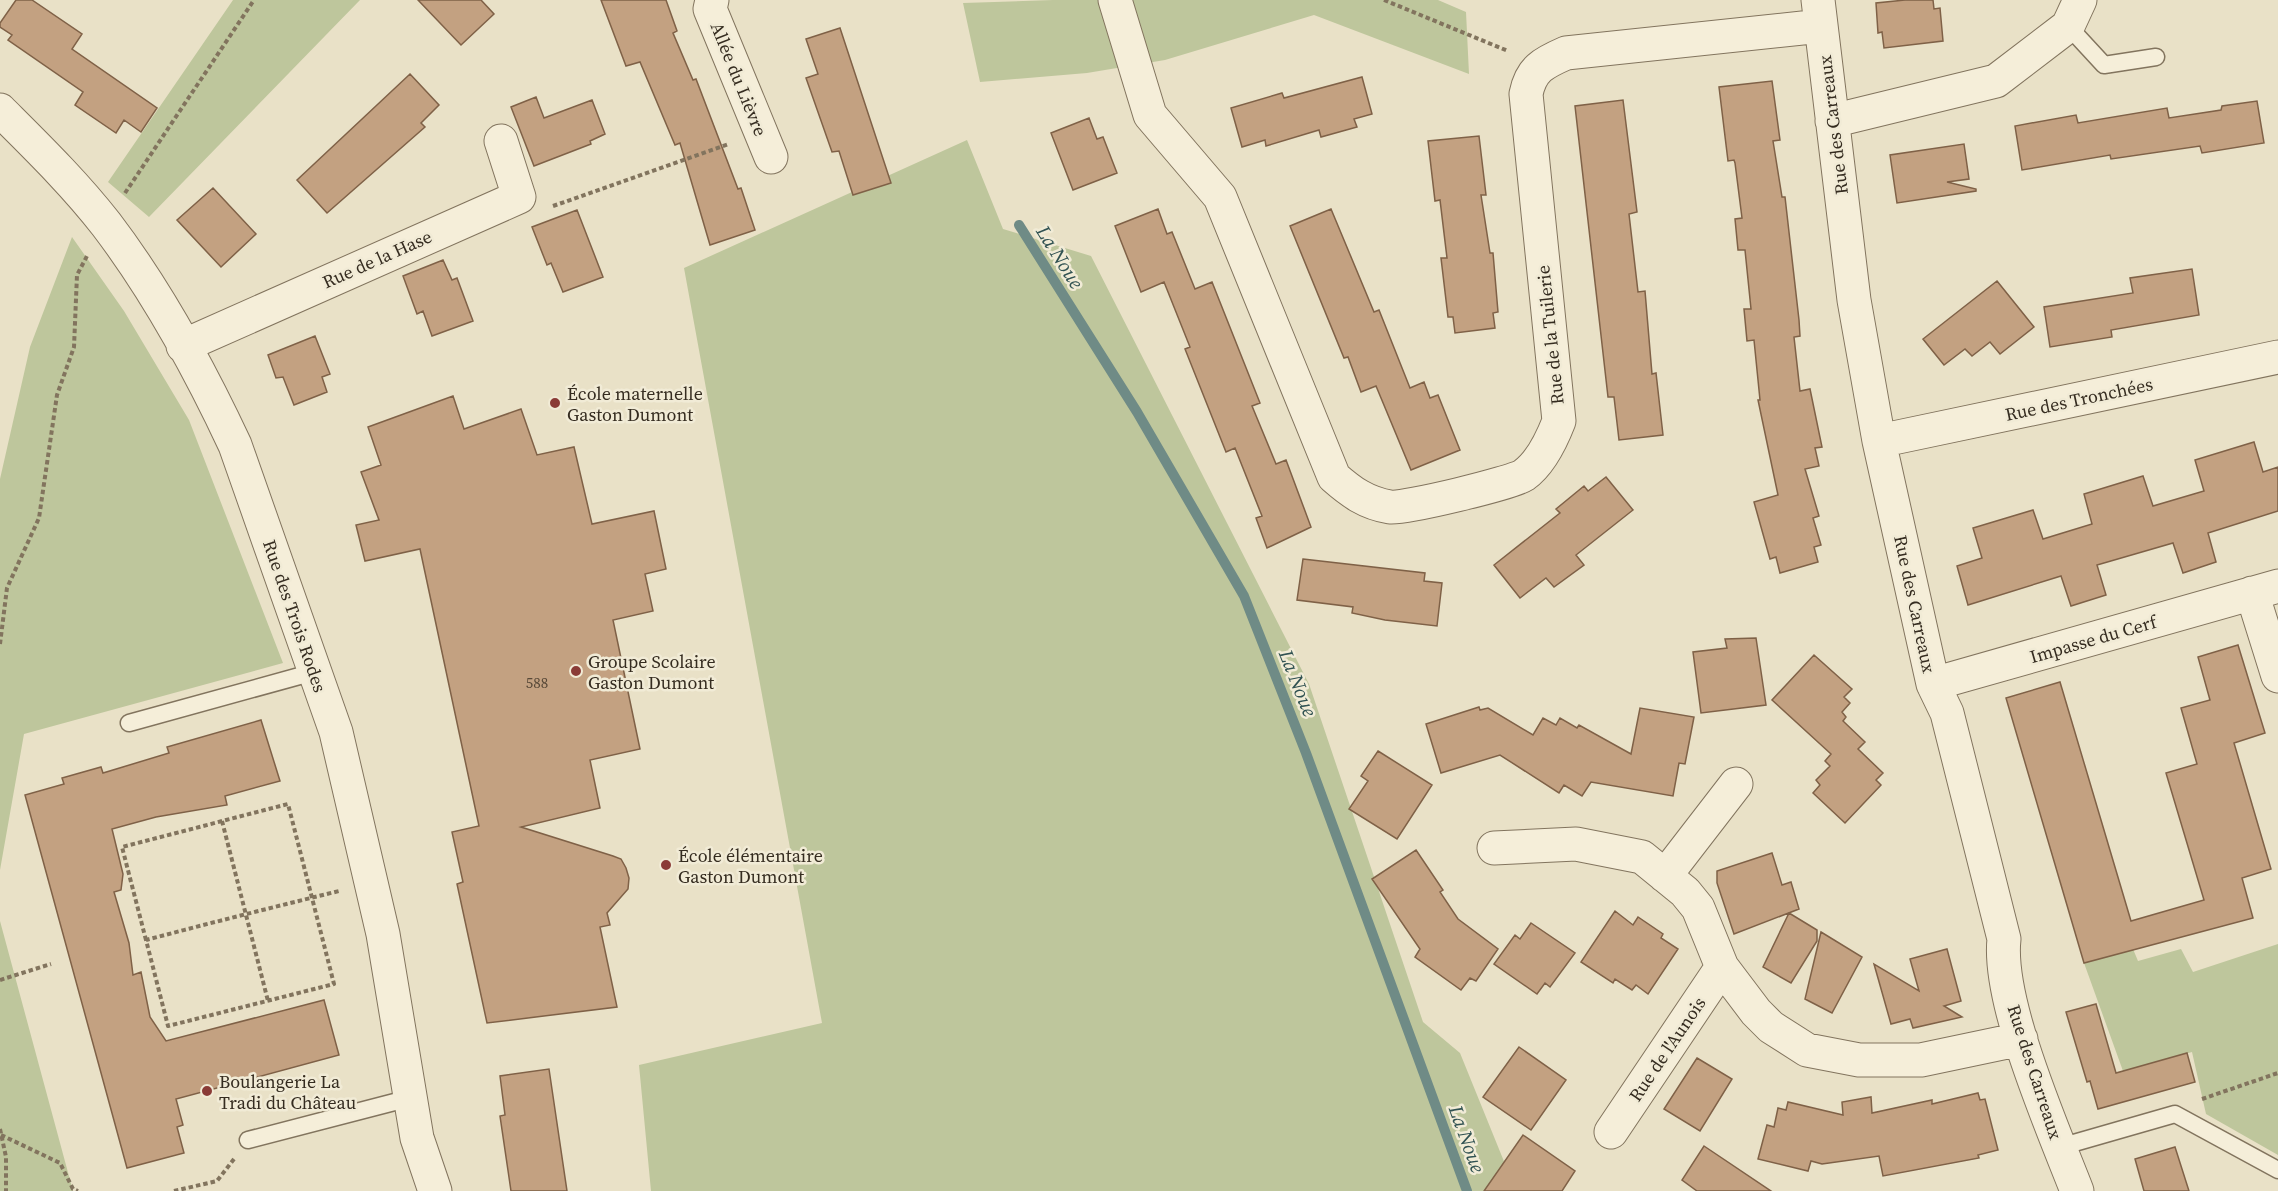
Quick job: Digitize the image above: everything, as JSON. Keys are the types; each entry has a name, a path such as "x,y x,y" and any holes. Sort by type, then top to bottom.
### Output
{"street":[{"name":"Allée du Lièvre","path":"712,0 710,9 766,145"},
{"name":"Rue de la Tuilerie","path":"1115,0 1150,115 1220,197 1334,477 1356,497 1392,507 1493,487 1525,474 1550,443 1559,421 1526,94 1529,78 1540,64"},
{"path":"1540,64 1566,53 1820,13"},
{"name":"Rue des Carreaux","path":"1820,13 1854,300 1879,441 1933,684 1947,712 2004,939 2001,961 2021,1039 2077,1191"},
{"path":"1832,121 1996,81 2074,13"},
{"name":"Rue des Trois Rodes","path":"0,110 61,171 106,224 155,294 214,399 235,445 336,732 372,882 417,1138 435,1191"},
{"path":"501,141 519,197"},
{"name":"Rue de la Hase","path":"183,346 519,197"},
{"name":"Rue des Tronchées","path":"1879,441 2278,357"},
{"name":"Impasse du Cerf","path":"1933,684 2265,590 2278,676"},
{"path":"1665,876 1736,783"},
{"path":"1494,848 1576,844 1642,857 1685,892 1698,909 1722,967 1738,991 1771,1027 1807,1050 1829,1056 1887,1062 1922,1060 2021,1039"},
{"name":"Rue de l'Aunois","path":"1611,1132 1722,967"}],"lane":[{"path":"2074,13 2104,65 2156,57"},
{"path":"129,723 314,672"},
{"path":"248,1140 410,1098"},
{"path":"2060,1147 2175,1114 2278,1170"}],"path":[{"path":"119,202 254,0"},
{"path":"1384,0 1540,64"},
{"path":"519,197 554,206 766,145"},
{"path":"0,644 7,588 39,518 57,395 74,347 77,275 89,250"},
{"path":"288,804 312,897 334,984 168,1026 122,847 288,804"},
{"path":"222,821 268,1001"},
{"path":"146,940 372,882"},
{"path":"0,980 51,964"},
{"path":"2175,1114 2200,1100 2278,1073"},
{"path":"1,1132 6,1158 6,1191"},
{"path":"1,1132 60,1163 74,1189 78,1191"},
{"path":"174,1191 217,1181 248,1140"}],"green space":[{"path":"233,0 360,0 149,217 108,182"},
{"path":"1053,0 1438,0 1466,12 1469,74 1314,15 1165,60 1087,73 980,82 963,3"},
{"path":"967,140 1003,229 1091,256 1309,684 1423,1022 1460,1053 1516,1191 651,1191 639,1065 822,1023 684,268"},
{"path":"72,237 124,311 189,420 283,663 24,734 0,870 0,479 30,347"},
{"path":"0,921 73,1191 0,1191"},
{"path":"2278,944 2278,1155 2206,1114 2192,1052 2123,1071 2084,963 2133,949 2138,961 2181,949 2193,972"}],"building":[{"path":"16,0 32,0 82,34 72,49 157,108 141,132 124,120 116,133 75,105 83,92 8,40 12,35 0,27 0,23"},
{"path":"418,0 481,0 494,14 461,45"},
{"path":"601,0 666,0 677,31 673,33 693,80 696,79 738,189 741,188 755,230 710,245 680,143 675,145 640,62 626,66"},
{"path":"1933,0 1934,9 1940,8 1943,41 1884,48 1882,32 1878,33 1876,3"},
{"path":"840,28 891,183 853,195 839,151 832,152 806,78 818,74 806,39"},
{"path":"410,74 439,105 421,123 425,127 327,213 297,180"},
{"path":"1362,77 1372,114 1354,119 1357,127 1321,137 1319,130 1266,146 1265,140 1242,147 1231,108 1282,93 1284,98"},
{"path":"1772,81 1780,140 1773,141 1782,197 1785,197 1799,320 1800,336 1794,337 1800,391 1810,389 1822,447 1815,448 1819,466 1805,469 1819,516 1813,518 1821,545 1814,547 1818,562 1780,573 1776,557 1770,559 1754,502 1778,495 1758,400 1760,400 1754,340 1747,341 1744,309 1751,309 1745,250 1738,250 1735,219 1742,218 1735,163 1734,160 1728,161 1719,87"},
{"path":"536,97 544,118 592,100 605,134 590,141 591,144 534,166 511,107"},
{"path":"1623,100 1637,212 1629,214 1638,292 1645,291 1652,374 1656,373 1663,435 1619,440 1614,397 1608,397 1575,106"},
{"path":"2257,101 2264,143 2202,153 2200,146 2111,159 2110,155 2022,170 2015,126 2076,115 2078,123 2167,108 2169,118 2221,110 2222,106"},
{"path":"1089,118 1097,139 1103,137 1117,173 1073,190 1051,133"},
{"path":"1479,136 1486,195 1481,195 1490,253 1493,253 1498,312 1493,313 1495,328 1455,333 1453,317 1448,317 1441,258 1447,258 1440,200 1435,201 1428,141"},
{"path":"1964,144 1969,179 1947,182 1976,189 1976,191 1897,203 1890,155"},
{"path":"213,188 256,234 221,267 177,220"},
{"path":"1158,209 1167,234 1172,232 1195,289 1212,282 1260,403 1252,406 1276,464 1286,460 1311,527 1267,548 1256,518 1262,516 1235,448 1226,452 1185,349 1190,347 1164,282 1141,292 1115,226"},
{"path":"1331,209 1374,312 1379,310 1410,388 1424,382 1430,398 1438,395 1460,450 1411,470 1376,386 1361,392 1348,357 1344,358 1290,226"},
{"path":"577,210 603,277 563,292 551,263 547,265 532,227"},
{"path":"443,260 452,280 457,278 473,321 432,336 423,311 417,314 403,276"},
{"path":"2192,269 2199,315 2111,330 2112,337 2050,347 2044,307 2133,293 2130,278"},
{"path":"1997,281 2034,327 2000,354 1990,342 1972,356 1965,349 1944,365 1923,339"},
{"path":"315,336 330,374 322,377 327,392 294,405 283,377 276,378 268,355"},
{"path":"453,396 464,429 521,409 537,455 574,447 592,524 654,511 666,569 645,574 653,611 613,620 640,749 590,760 600,808 521,827 621,859 626,868 629,878 628,889 607,913 610,925 600,927 617,1007 487,1023 457,884 463,882 452,832 479,826 420,549 365,561 356,525 379,520 361,472 381,465 368,427"},
{"path":"2254,442 2263,472 2278,467 2278,511 2208,533 2216,562 2183,573 2173,543 2097,565 2106,595 2071,606 2061,576 1968,605 1957,566 1982,558 1973,528 2033,510 2043,539 2092,524 2084,494 2143,476 2153,506 2204,491 2195,460"},
{"path":"1606,477 1633,510 1576,555 1584,565 1554,587 1546,578 1520,598 1494,565 1560,513 1556,509 1584,486 1588,491"},
{"path":"1303,559 1425,573 1424,581 1442,583 1437,626 1385,620 1352,613 1353,607 1297,600"},
{"path":"1756,638 1766,705 1701,713 1693,652 1727,648 1725,639"},
{"path":"2238,645 2265,733 2234,743 2271,869 2242,878 2253,918 2084,963 2006,698 2060,682 2131,921 2204,900 2166,773 2197,764 2181,708 2210,700 2198,657"},
{"path":"1814,655 1852,689 1844,697 1850,703 1842,712 1846,717 1843,721 1865,742 1858,749 1883,773 1876,780 1881,785 1845,823 1813,793 1820,785 1816,780 1830,766 1825,761 1831,754 1772,700"},
{"path":"1479,707 1480,710 1488,708 1533,735 1543,718 1556,725 1560,718 1577,728 1579,725 1631,754 1640,708 1694,717 1685,764 1679,763 1673,796 1591,782 1582,796 1564,785 1559,793 1500,755 1441,773 1426,724"},
{"path":"261,720 280,781 225,796 227,805 156,817 112,829 123,874 121,890 114,892 129,943 133,975 141,972 150,1017 166,1041 324,1000 339,1055 176,1099 183,1125 177,1127 184,1153 127,1168 25,795 64,784 62,778 101,767 103,773 169,753 167,747"},
{"path":"1378,751 1432,785 1397,839 1349,809 1368,781 1361,776"},
{"path":"1416,850 1443,890 1440,892 1458,919 1498,949 1476,981 1470,978 1461,990 1415,957 1420,949 1372,879"},
{"path":"1772,853 1782,885 1791,882 1799,909 1734,934 1717,883 1717,871"},
{"path":"1615,911 1633,925 1638,917 1663,934 1661,938 1678,949 1648,994 1636,985 1632,990 1615,979 1613,983 1581,962"},
{"path":"1789,913 1817,930 1817,941 1791,983 1763,967"},
{"path":"1531,923 1575,953 1550,987 1545,983 1537,994 1494,964 1515,935 1520,939"},
{"path":"1821,932 1862,957 1832,1013 1805,999"},
{"path":"1947,949 1961,1001 1944,1006 1962,1017 1913,1028 1910,1019 1891,1024 1874,964 1919,991 1910,959"},
{"path":"2096,1004 2116,1073 2187,1053 2195,1082 2098,1109 2090,1081 2087,1082 2066,1012"},
{"path":"1519,1047 1566,1080 1531,1130 1483,1097"},
{"path":"1697,1058 1732,1079 1700,1131 1664,1109"},
{"path":"549,1069 567,1191 511,1191 500,1116 505,1115 500,1076"},
{"path":"1978,1093 1980,1100 1985,1099 1998,1150 1978,1155 1979,1158 1883,1176 1879,1156 1822,1164 1811,1161 1808,1171 1758,1159 1767,1125 1774,1127 1778,1108 1786,1110 1788,1102 1843,1115 1842,1102 1871,1097 1872,1113 1932,1100 1932,1104"},
{"path":"1523,1135 1575,1171 1562,1191 1484,1191"},
{"path":"1704,1146 1771,1191 1697,1191 1682,1180"},
{"path":"2175,1147 2189,1191 2144,1191 2135,1159"}],"waterway":[{"name":"La Noue","path":"1019,225 1137,412 1244,596 1306,753 1467,1191"}],"place":[{"name":"École maternelle Gaston Dumont","path":"555,403"},
{"name":"Groupe Scolaire Gaston Dumont","path":"576,671"},
{"name":"École élémentaire Gaston Dumont","path":"666,865"},
{"name":"Boulangerie La Tradi du Château","path":"207,1091"}]}
